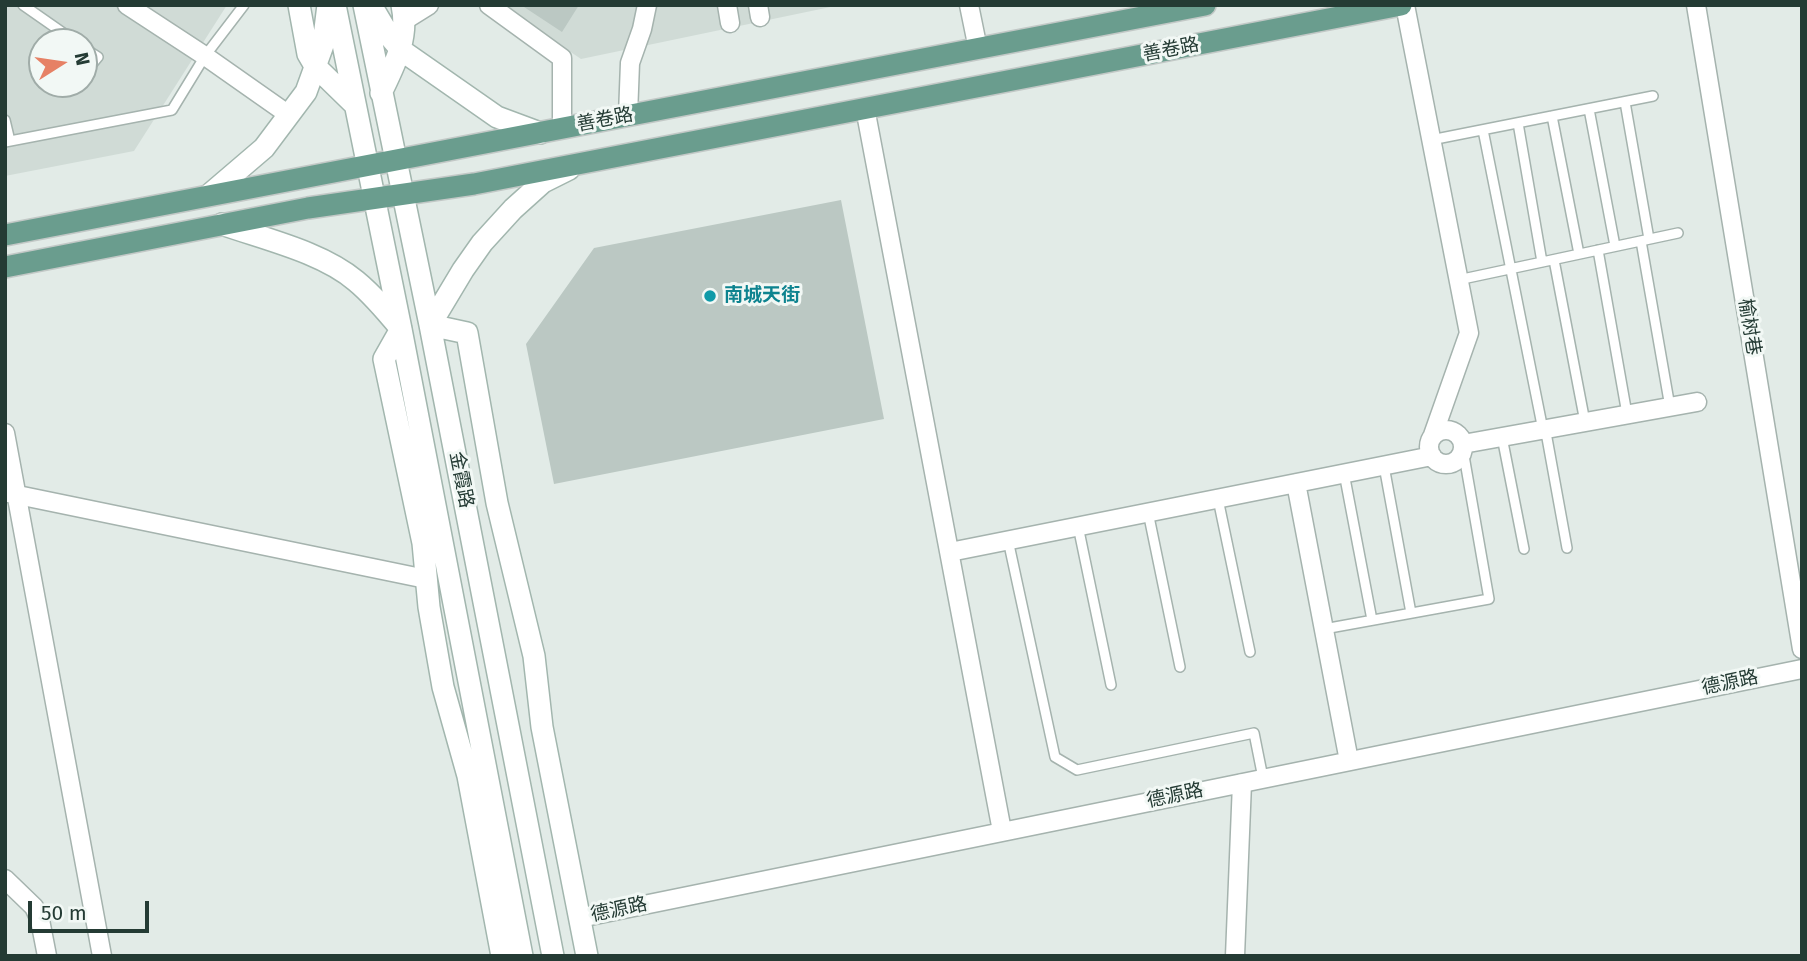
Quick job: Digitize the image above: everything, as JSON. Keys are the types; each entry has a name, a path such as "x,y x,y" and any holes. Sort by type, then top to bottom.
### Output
{"main road":[{"path":"299,5 308,54 315,66 353,103"},
{"path":"209,195 264,148 306,92 323,44 328,5"},
{"name":"金霞路","path":"335,5 401,329 427,517 449,584 475,768 505,922 522,956"},
{"name":"金霞路","path":"364,5 430,325 553,956"},
{"path":"372,5 390,37 401,50 497,117 540,133"},
{"name":"善卷路","path":"5,235 1205,5"},
{"name":"善卷路","path":"374,198 580,163 1403,5"},
{"path":"381,93 401,50 404,13"},
{"path":"580,163 543,182 513,209 482,243 430,325 467,333 497,503 534,656 542,727 587,956"},
{"path":"5,267 222,224 374,198"},
{"path":"222,224 293,248 354,279 377,300 401,329"},
{"path":"466,509 497,503"},
{"path":"427,517 426,579 443,687 475,768"},
{"path":"426,579 449,584"},
{"name":"德源路","path":"547,924 580,918"},
{"path":"502,956 505,922"}],"street":[{"path":"127,5 289,116"},
{"path":"404,13 429,5"},
{"path":"489,5 562,58 562,128"},
{"path":"628,115 630,63 647,5"},
{"path":"969,5 978,49"},
{"path":"1403,5 1469,332 1429,445 1435,460 1446,464 1457,460 1463,447 1461,439 1454,431 1443,430 1433,435"},
{"name":"榆树巷","path":"1696,5 1802,649"},
{"path":"865,108 1002,831"},
{"path":"1463,447 1502,437 1698,402"},
{"path":"5,433 11,494 102,956"},
{"path":"950,552 1432,456"},
{"path":"1296,483 1349,761"},
{"path":"11,494 426,579"},
{"name":"德源路","path":"580,918 1802,669"},
{"path":"1235,956 1241,783"},
{"path":"5,879 34,907 40,920 47,956"}],"lane":[{"path":"23,5 55,28"},
{"path":"5,120 7,142 172,110 205,56 244,5"},
{"path":"1431,140 1653,96"},
{"path":"1625,102 1670,407"},
{"path":"1589,109 1615,246"},
{"path":"1552,117 1579,254"},
{"path":"1518,123 1542,262"},
{"path":"1483,130 1567,548"},
{"path":"1458,280 1678,233"},
{"path":"1598,250 1627,414"},
{"path":"1555,260 1585,422"},
{"path":"1502,437 1524,550"},
{"path":"1324,629 1489,599 1463,447"},
{"path":"1384,466 1411,613"},
{"path":"1344,473 1372,621"},
{"path":"1218,499 1250,652"},
{"path":"1148,512 1180,667"},
{"path":"1078,526 1111,685"},
{"path":"1008,540 1055,757 1077,770 1254,733 1263,778"}],"shaded area":[{"path":"5,5 227,5 134,151 5,176"},
{"path":"502,5 840,5 581,59"}],"building":[{"path":"521,5 579,5 562,32"},
{"name":"南城天街","path":"841,200 884,419 554,484 526,344 594,248"}],"place":[{"name":"南城天街","path":"710,296"}]}
